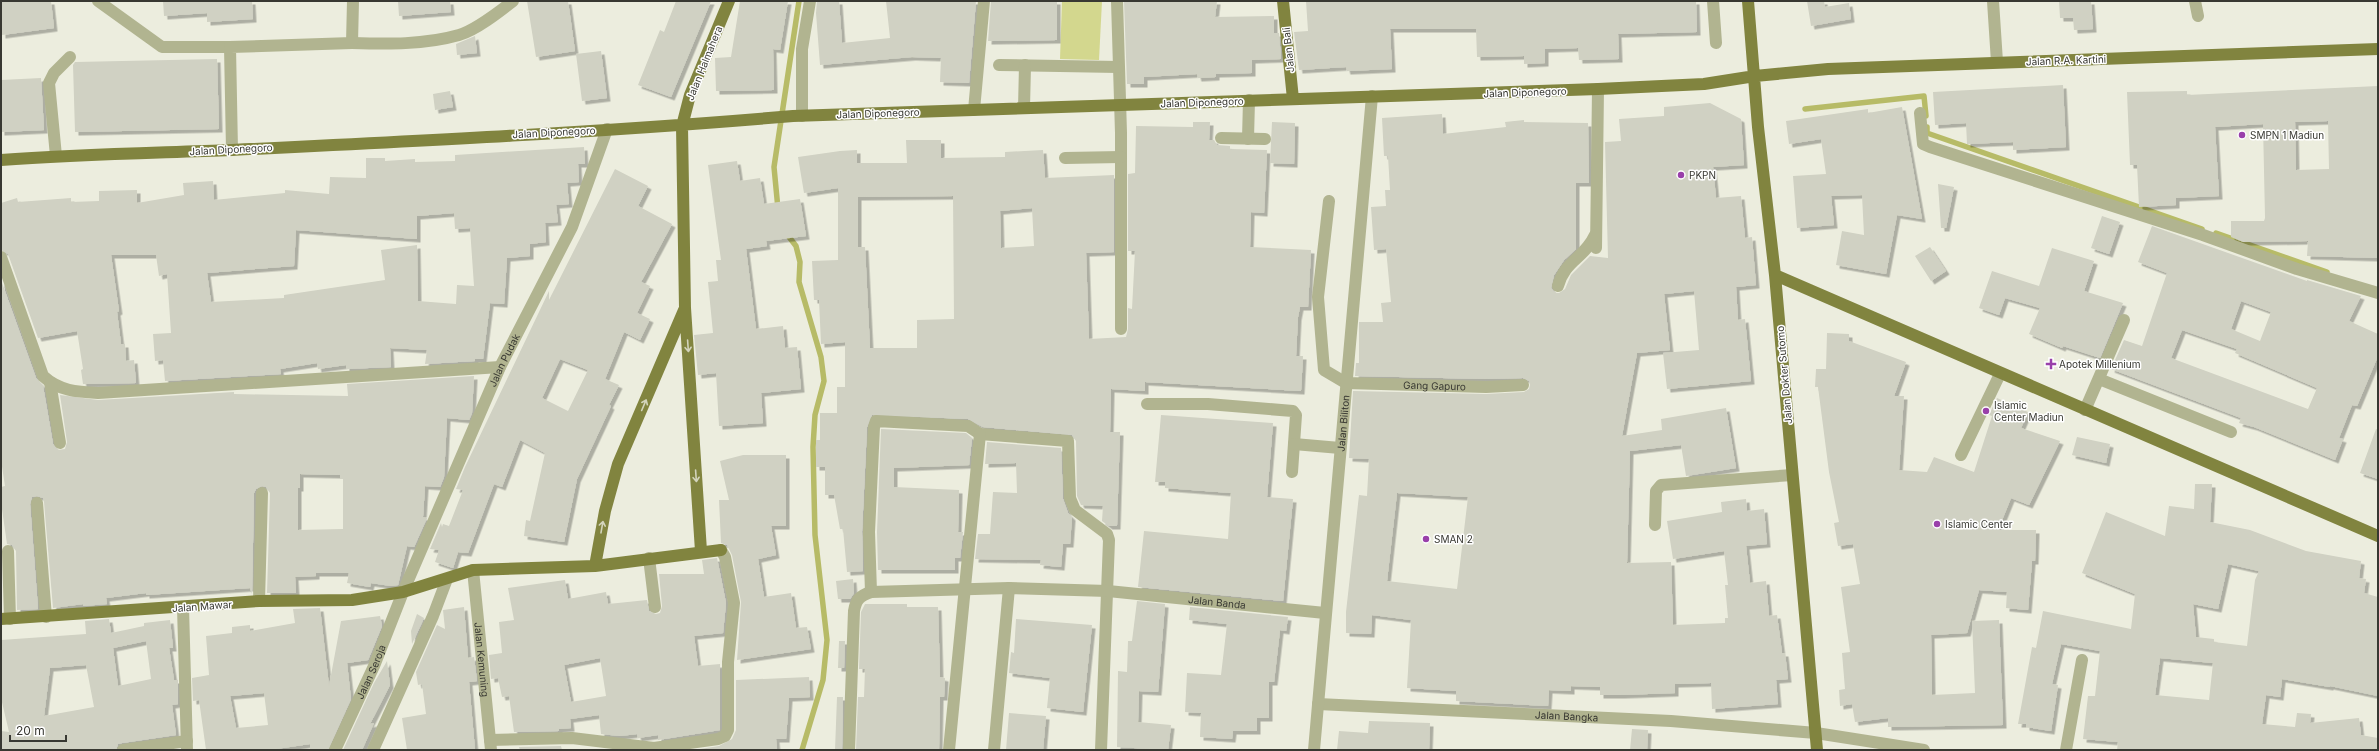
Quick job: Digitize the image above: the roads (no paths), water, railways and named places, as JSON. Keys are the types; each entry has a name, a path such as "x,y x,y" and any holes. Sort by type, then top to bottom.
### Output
{"main road":[{"name":"Jalan Halmahera","path":"701,551 685,308 682,126 690,95 729,1"},
{"name":"Jalan Bali","path":"1283,1 1293,99"},
{"name":"Jalan Dokter Sutomo","path":"1748,1 1758,127 1775,276 1817,750"},
{"name":"Jalan R.A. Kartini","path":"1755,76 1828,69 2378,49"},
{"name":"Jalan Diponegoro","path":"1,160 56,156 232,150 682,126 798,116 1598,89 1704,84 1755,76"},
{"path":"1775,276 2378,536"},
{"path":"595,566 605,511 618,464 685,308"},
{"name":"Jalan Mawar","path":"6,619 259,601 352,600 403,592 473,570 595,566 701,551 720,550"}],"street":[{"path":"98,1 162,47 230,47 423,42 460,35 498,13 513,1"},
{"path":"352,43 353,1"},
{"path":"798,116 802,49 810,1"},
{"path":"974,110 984,1"},
{"path":"1117,1 1121,157 1121,329"},
{"path":"1713,1 1716,43"},
{"path":"1993,1 1997,62"},
{"path":"2195,1 2198,16"},
{"path":"230,47 232,150"},
{"path":"56,156 49,82 54,73 70,57"},
{"path":"999,65 1118,67"},
{"path":"1024,108 1025,65"},
{"path":"1596,248 1598,89"},
{"name":"Jalan Biliton","path":"1314,750 1372,96"},
{"path":"1248,139 1249,100"},
{"path":"1920,113 1923,144 1930,147 2204,235 2297,269 2378,293"},
{"name":"Jalan Pudak","path":"403,592 500,367 572,227 607,129"},
{"path":"1221,138 1265,140"},
{"path":"1065,158 1121,157"},
{"path":"1329,201 1318,297 1323,366 1327,372 1346,383"},
{"path":"1558,286 1564,270 1589,248 1596,232"},
{"path":"1,257 42,376 64,390 98,393 500,367"},
{"path":"2085,410 2124,320"},
{"path":"1961,455 2000,374"},
{"path":"2099,379 2231,432"},
{"path":"50,382 60,443"},
{"name":"Gang Gapuro","path":"1346,383 1486,387 1523,385"},
{"path":"1147,404 1208,404 1294,410 1296,416 1292,472"},
{"path":"849,750 854,611 856,602 861,596 871,592 869,532 874,423 878,420 968,426 980,434 1068,441 1070,498 1075,510 1107,534 1109,540 1101,750"},
{"path":"949,750 980,434"},
{"path":"1294,444 1340,448"},
{"path":"1655,525 1656,491 1661,485 1792,475"},
{"path":"259,601 262,493"},
{"path":"37,503 46,617"},
{"path":"490,745 572,738 654,748 718,739 725,736 728,730 727,668 734,603 725,557 720,550"},
{"path":"6,619 8,551"},
{"path":"649,558 654,607"},
{"name":"Jalan Kemuning","path":"473,570 490,745"},
{"path":"373,750 433,616 447,579"},
{"path":"994,750 1009,588"},
{"name":"Jalan Banda","path":"871,592 1009,588 1108,591 1325,614"},
{"name":"Jalan Seroja","path":"335,750 374,666 403,592"},
{"path":"123,750 187,746 183,607"},
{"path":"2066,750 2082,660"},
{"name":"Jalan Bangka","path":"1318,704 1671,721 1816,733 1924,750"}],"waterway":[{"path":"778,209 774,167 799,1"},
{"path":"1805,109 1924,96 1926,116"},
{"path":"1927,127 1927,133 2202,229"},
{"path":"786,233 796,246 800,262 799,282 821,357 824,381 815,415 813,447 815,535 827,640 823,680 802,750"},
{"path":"2216,233 2327,272"}],"place":[{"name":"SMPN 1 Madiun","path":"2242,135"},
{"name":"PKPN","path":"1681,175"},
{"name":"Apotek Millenium","path":"2051,364"},
{"name":"Islamic Center Madiun","path":"1986,411"},
{"name":"Islamic Center","path":"1937,524"},
{"name":"SMAN 2","path":"1426,539"}]}
